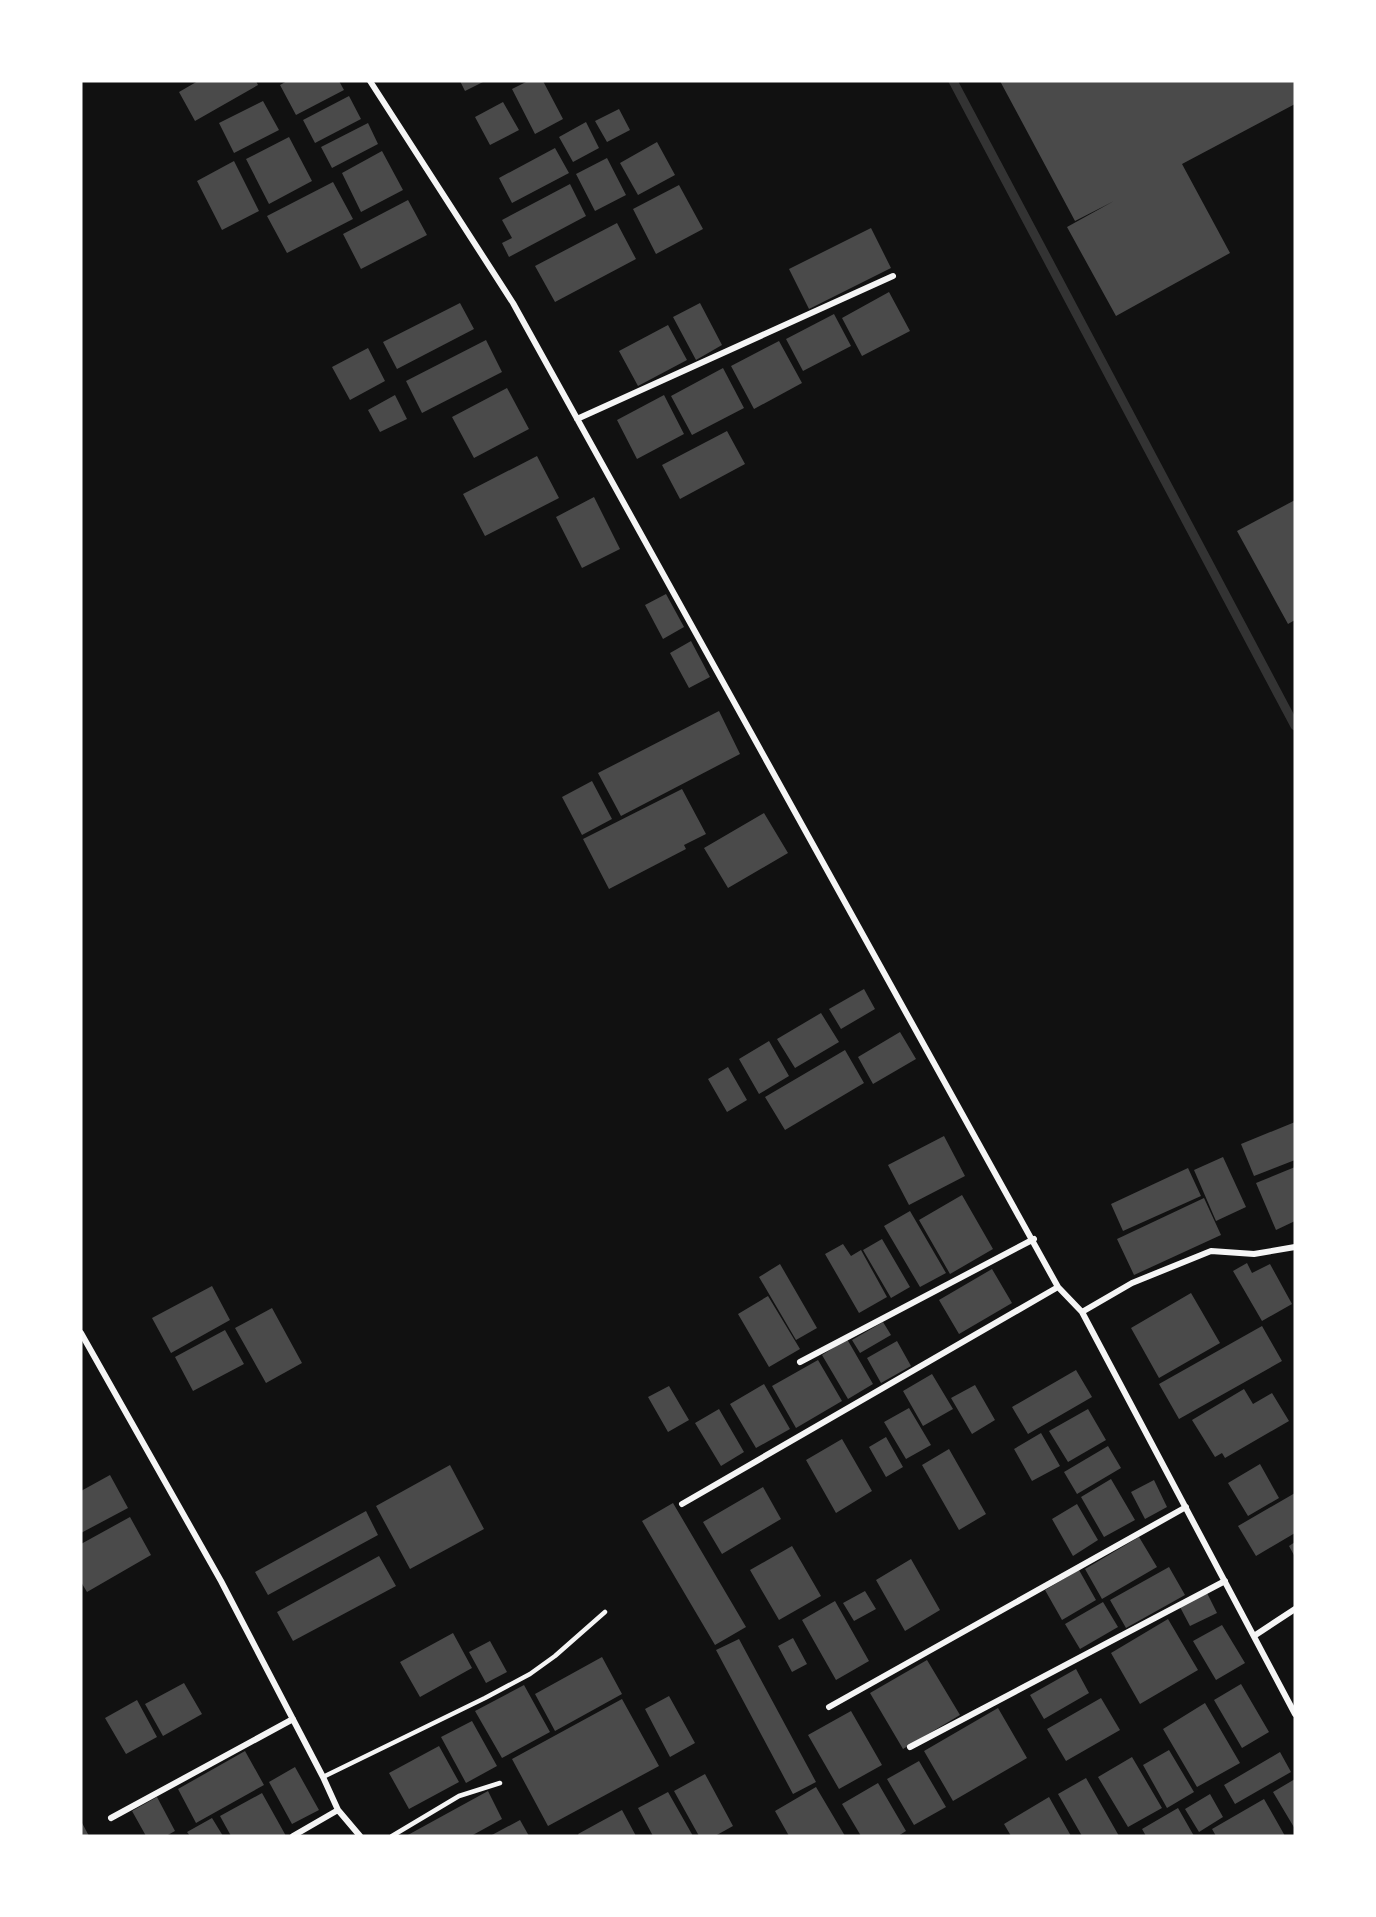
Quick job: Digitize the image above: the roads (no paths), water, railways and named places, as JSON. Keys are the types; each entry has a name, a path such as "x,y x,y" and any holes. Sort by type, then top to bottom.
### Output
{"street":[{"path":"370,81 513,303 1059,1287 1082,1312 1295,1714"},
{"path":"577,419 893,276"},
{"path":"800,1362 1034,1239"},
{"path":"1082,1312 1132,1283 1211,1251 1254,1254 1295,1247"},
{"path":"682,1504 1059,1287"},
{"path":"81,1334 221,1581 338,1810 360,1836"},
{"path":"829,1707 1186,1508"},
{"path":"910,1747 1225,1581"},
{"path":"1254,1636 1295,1609"},
{"path":"111,1818 293,1719"},
{"path":"293,1836 338,1810"}],"lane":[{"path":"323,1777 530,1674 555,1656 606,1612"},
{"path":"392,1836 459,1796 500,1783"}],"waterway":[{"path":"953,81 1295,726"}]}
